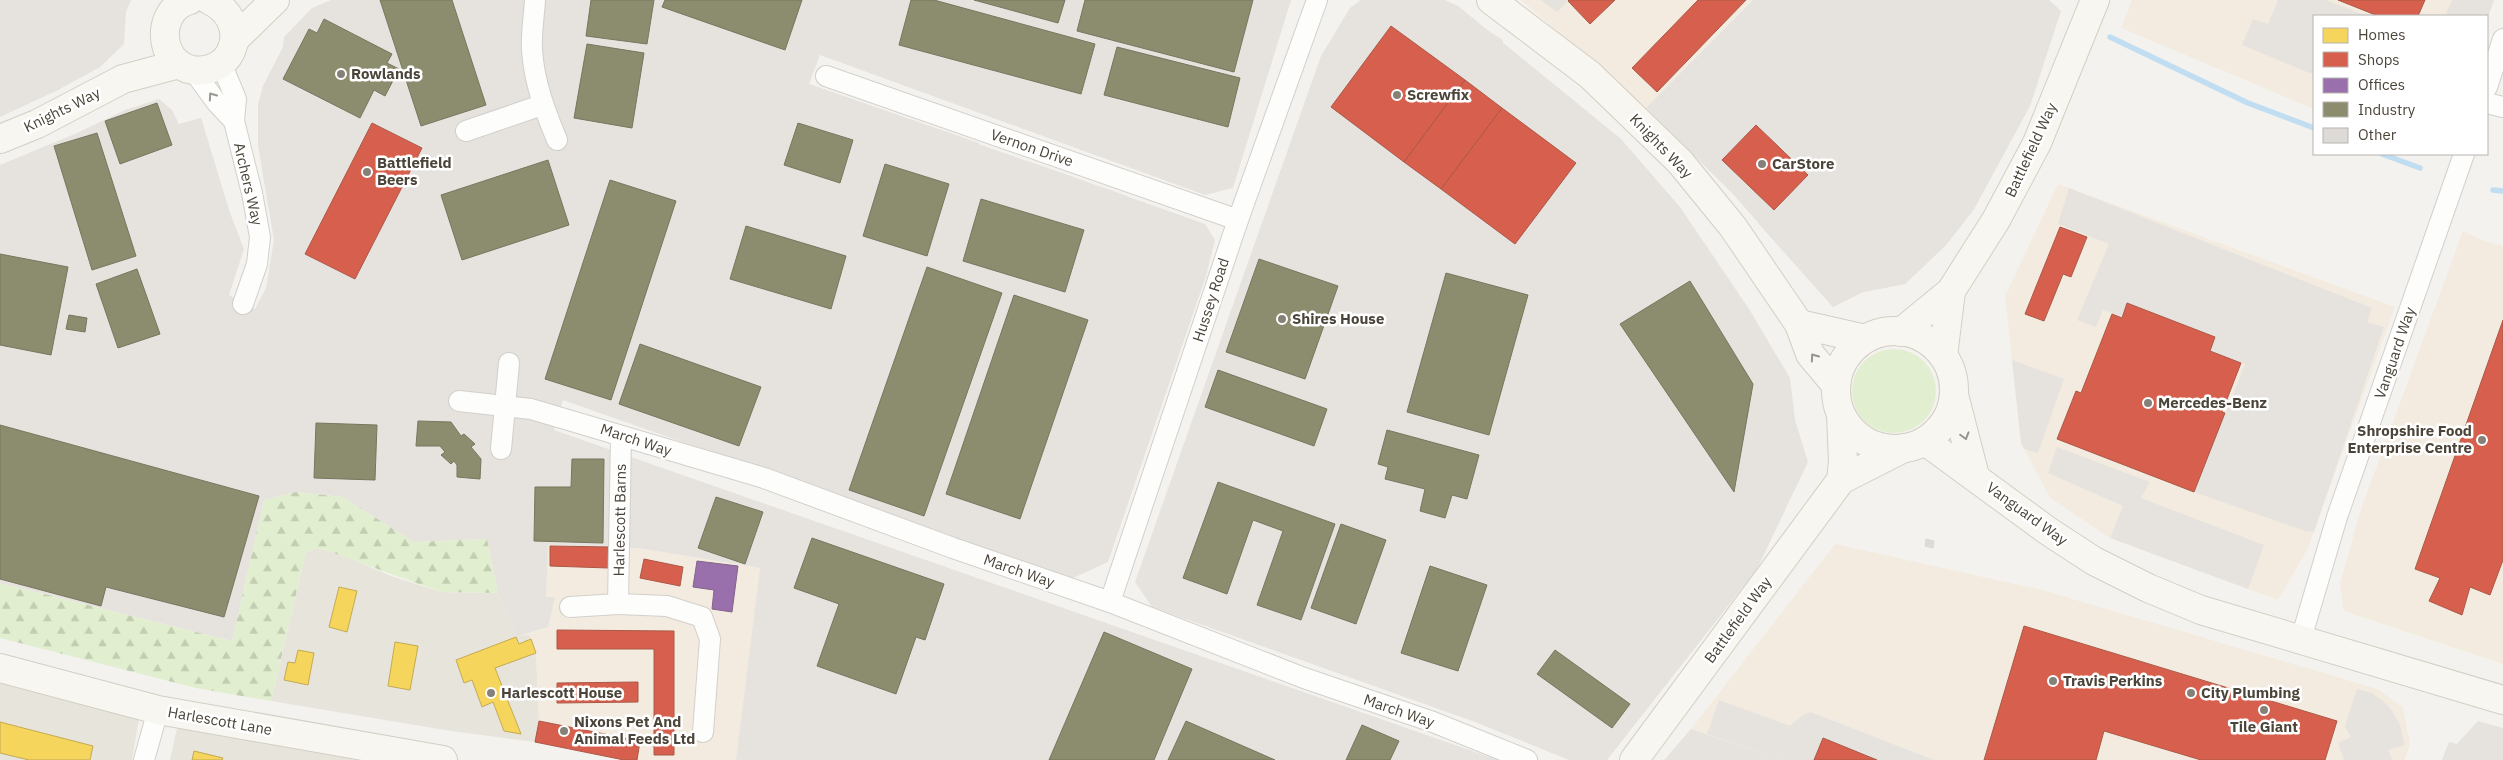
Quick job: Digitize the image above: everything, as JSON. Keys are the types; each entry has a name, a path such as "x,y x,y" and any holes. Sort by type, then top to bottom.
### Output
{"street":[{"path":"235,39 275,0"},
{"path":"535,0 532,50 542,105 557,140"},
{"name":"Hussey Road","path":"1110,602 1238,220 1317,0"},
{"name":"Knights Way","path":"1491,0 1590,76 1680,162 1733,227 1799,324 1810,354 1836,385"},
{"name":"Battlefield Way","path":"1901,332 1951,291 1996,220 2037,143 2095,0"},
{"name":"Knights Way","path":"123,80 164,38 166,21 180,2"},
{"path":"221,2 232,19 235,39 231,52 221,63"},
{"path":"164,38 171,56 186,67"},
{"path":"2488,84 2503,40"},
{"name":"Knights Way","path":"0,139 37,124 123,80 186,67 210,68 221,63"},
{"name":"Archers Way","path":"221,63 236,99 234,121 252,193 260,237 257,264 243,304"},
{"name":"Archers Way","path":"186,67 234,121"},
{"name":"Vernon Drive","path":"826,76 1238,220"},
{"path":"2488,104 2503,107"},
{"path":"466,132 542,105"},
{"name":"Vanguard Way","path":"2301,639 2337,517 2464,155"},
{"name":"Battlefield Way","path":"1943,356 1951,291"},
{"path":"1799,324 1865,339"},
{"name":"Battlefield Way","path":"1634,760 1841,480 1914,444 1945,421 1954,395 1951,374 1943,356 1931,344 1917,336 1901,332 1882,332 1865,339 1850,351 1840,367 1836,385 1837,401 1842,415 1852,431 1867,442 1885,448 1914,444"},
{"path":"501,449 503,404 509,363"},
{"name":"Vanguard Way","path":"1954,395 1975,476"},
{"name":"March Way","path":"459,401 503,404 566,418 621,437 754,475 953,548 1110,602 1304,678 1433,722 1527,760"},
{"name":"Battlefield Way","path":"1841,480 1843,462 1842,415"},
{"name":"Harlescott Barns","path":"618,604 621,437"},
{"name":"Vanguard Way","path":"1914,444 1975,476 2048,531 2109,569 2148,588 2201,610 2503,700"},
{"path":"570,607 618,604 667,606 685,610 702,617 710,639 703,732"},
{"name":"Harlescott Lane","path":"0,668 158,710 443,760"},
{"path":"144,760 158,710"}],"shaded area":[{"path":"0,0 131,0 126,12 124,44 100,67 58,90 0,117"},
{"path":"0,0 117,0 102,33 83,56 47,78 42,65 23,75 21,89 0,101"},
{"path":"331,0 1291,0 1233,188 1205,195 820,55 809,84 1205,224 1215,240 1206,276 1108,562 1071,579 563,400 554,430 1498,760 736,760 760,568 638,548 548,545 546,597 555,597 548,627 516,637 498,593 487,539 414,542 343,497 296,492 264,500 232,641 0,583 0,165 77,133 125,110 159,99 172,110 179,124 201,118 230,213 244,249 229,295 255,309 266,288 274,240 258,146 258,104 263,86 283,47 284,37 312,8"},
{"path":"452,0 524,0 525,11 520,50 526,82 518,100 488,110"},
{"path":"549,0 591,0 580,79 548,75 544,54"},
{"path":"864,0 911,0 899,45 889,45 863,38 857,28"},
{"path":"1361,0 1445,0 1458,6 1621,139 1680,207 1749,309 1790,378 1795,420 1808,462 1757,569 1607,760 1569,760 1475,722 1152,607 1135,582 1321,56 1350,8"},
{"path":"1413,0 1426,4 1465,33 1481,26 1503,40 1502,53 1560,94 1557,100 1588,122 1576,163 1391,26 1348,84 1329,73 1339,61 1328,53 1364,6 1376,12 1391,1"},
{"path":"1521,0 1753,0 1646,108"},
{"path":"1540,0 1569,0 1557,12"},
{"path":"1753,0 2049,0 2061,11 2030,106 1974,209 1946,245 1905,284 1863,292 1833,307 1732,193 1646,108"},
{"path":"1952,0 2040,0 2030,11 2039,19 2020,40 2028,48 2016,61 2024,69 1991,104 2017,129 1974,209 1946,245 1905,284 1863,292 1833,307 1758,223 1774,210 1808,175 1761,130 1772,117 1765,110 1754,112 1715,154 1689,128 1751,63 1758,68 1770,55 1763,49 1777,38 1803,43 1857,93 1883,64 1865,45 1871,33 1891,12 1919,36"},
{"path":"2132,0 2494,0 2488,17 2488,15 2313,15 2313,109 2121,28"},
{"path":"2278,0 2326,0 2364,15 2313,15 2313,75 2242,45 2253,19 2268,24"},
{"path":"2452,0 2494,0 2488,17 2488,15 2445,15"},
{"path":"940,56 1094,98 1082,136 1020,117 1017,126 929,94"},
{"path":"809,84 979,143 979,148 1025,164 1028,161 1127,196 1117,236 870,161 874,145 798,119"},
{"path":"1104,95 1228,127 1215,174 1146,157 1150,137 1095,125"},
{"path":"201,118 222,189 212,193 218,217 230,213 238,252 226,256 229,271 196,282 204,309 157,326 137,269 136,256 108,168 172,145 166,128"},
{"path":"574,118 632,128 625,158 599,154 574,222 569,225 548,160 441,195 427,151 524,122 543,130 551,146 568,141"},
{"path":"54,146 89,260 68,267 0,254 0,168"},
{"path":"2058,184 2395,307 2308,548 2278,600 2110,538 2050,498 2021,443 2005,296"},
{"path":"2069,188 2372,308 2367,322 2384,327 2314,532 2305,531 2194,492 2245,364 2210,351 2215,337 2128,303 2122,318 2103,310 2096,327 2077,320 2109,244 2058,224"},
{"path":"676,201 741,221 723,282 829,317 823,343 771,366 766,365 762,376 639,334 666,256 659,254"},
{"path":"1151,205 1190,219 1186,236 1197,238 1193,253 1141,239"},
{"path":"2463,231 2484,241 2503,246 2503,664 2344,611 2340,584 2360,512"},
{"path":"221,306 234,319 234,388 243,402 280,416 259,496 0,425 0,363 31,370 43,362 148,351"},
{"path":"1091,308 1173,335 1139,440 1125,436 1105,498 1116,502 1110,519 1096,515 1092,525 1064,516 1053,550 1016,538"},
{"path":"2012,360 2064,379 2038,453 2024,449 2021,443"},
{"path":"306,380 399,388 396,425 302,423"},
{"path":"2057,447 2150,482 2141,498 2264,545 2248,589 2110,538 2123,506 2048,473"},
{"path":"1835,544 2042,590 2378,689 2403,708 2410,745 2404,760 1934,760 1811,712 1790,726 1778,759 1691,729"},
{"path":"547,545 638,548 760,568 736,760 624,760 535,742 539,721 536,653 529,634 548,627 554,597 546,597"},
{"path":"317,548 345,556 391,576 441,592 498,593 516,637 529,634 536,653 539,721 535,742 451,731 271,701 306,552"},
{"path":"0,682 139,718 132,760 0,760"},
{"path":"2357,689 2372,693 2382,700 2391,709 2400,725 2405,745 2388,750 2393,760 2344,760 2338,743 2351,737 2345,726"},
{"path":"1719,700 1790,726 1778,759 1707,734"},
{"path":"1811,712 1934,760 1664,760 1691,729 1778,759 1790,726 1803,715"},
{"path":"2478,721 2503,728 2503,760 2442,760 2449,742 2457,744"},
{"path":"177,728 241,739 362,760 170,760"}],"green space":[{"path":"1894,349 1910,352 1924,361 1933,375 1936,391 1933,407 1924,421 1910,430 1894,433 1878,430 1864,421 1855,407 1852,391 1855,375 1864,361 1878,352"},
{"path":"296,492 343,497 414,542 487,539 498,593 441,592 325,550 317,548 306,552 271,701 196,688 0,638 0,583 232,641 264,500"}],"building: Homes":[{"path":"339,587 357,591 347,632 329,627"},
{"name":"Harlescott House","path":"516,637 519,644 531,639 536,653 495,668 521,734 504,731 493,702 482,707 472,680 464,683 456,660"},
{"path":"395,642 418,646 410,690 388,686"},
{"path":"298,650 314,653 308,685 284,680 288,662 295,663"},
{"path":"0,722 93,746 90,760 29,760 0,753"},
{"path":"194,751 223,758 222,760 192,760"}],"building: Shops":[{"path":"1569,0 1615,0 1590,24"},
{"path":"1698,0 1746,0 1657,92 1632,68"},
{"path":"2338,0 2425,0 2418,15 2376,15"},
{"name":"Screwfix","path":"1391,26 1465,80 1404,162 1331,107"},
{"path":"1465,80 1502,108 1441,189 1404,162"},
{"path":"1502,108 1576,163 1515,244 1441,189"},
{"path":"372,123 422,148 355,279 305,254"},
{"name":"CarStore","path":"1756,125 1808,175 1774,210 1722,160"},
{"path":"2060,227 2087,237 2071,277 2063,274 2044,321 2025,314"},
{"name":"Mercedes-Benz","path":"2127,303 2215,337 2210,351 2241,363 2222,412 2225,413 2194,492 2057,439 2076,391 2081,393 2112,314 2122,318"},
{"name":"Shropshire Food Enterprise Centre","path":"2503,320 2503,560 2490,595 2470,587 2462,615 2429,601 2440,578 2415,569"},
{"path":"550,546 609,547 608,568 550,566"},
{"path":"644,559 683,567 680,586 640,578"},
{"path":"2024,626 2337,721 2325,760 2201,760 2104,731 2096,760 1984,760"},
{"path":"557,630 674,631 674,755 654,755 654,649 557,649"},
{"path":"638,682 638,702 557,703 557,683"},
{"name":"Nixons Pet And Animal Feeds Ltd","path":"539,721 640,741 637,760 624,760 535,742"},
{"path":"1823,738 1877,760 1814,760"}],"building: Offices":[{"path":"697,561 738,566 732,612 712,609 714,590 693,587"}],"building: Industry":[{"path":"380,0 452,0 486,105 421,126"},
{"path":"591,0 654,0 647,44 586,36"},
{"path":"665,0 802,0 785,50 662,7"},
{"path":"911,0 934,0 1095,44 1081,94 899,45"},
{"path":"974,0 1065,0 1058,23"},
{"path":"1085,0 1253,0 1234,72 1077,31"},
{"name":"Rowlands","path":"324,19 392,54 387,63 399,69 385,96 374,90 360,118 283,79 309,29 317,33"},
{"path":"587,44 644,53 632,128 574,118"},
{"path":"1117,47 1240,78 1228,127 1104,95"},
{"path":"157,103 172,145 120,164 105,121"},
{"path":"798,123 853,140 840,183 784,165"},
{"path":"97,133 136,256 92,270 54,146"},
{"path":"548,160 569,225 462,260 441,195"},
{"path":"885,164 949,184 927,256 863,236"},
{"path":"610,180 676,201 611,400 545,379"},
{"path":"981,199 1084,230 1065,292 963,261"},
{"path":"746,226 846,256 831,309 730,279"},
{"path":"0,254 68,267 51,355 0,345"},
{"name":"Shires House","path":"1259,259 1338,286 1305,379 1226,352"},
{"path":"927,267 1002,293 924,516 849,490"},
{"path":"137,269 160,334 118,348 96,284"},
{"path":"1446,273 1528,295 1489,435 1407,412"},
{"path":"1690,281 1753,384 1734,492 1620,324"},
{"path":"1014,295 1088,320 1020,519 946,494"},
{"path":"69,315 87,318 85,332 66,329"},
{"path":"640,344 761,387 739,446 619,404"},
{"path":"1218,370 1327,409 1314,446 1205,407"},
{"path":"418,421 451,422 461,436 464,434 475,444 471,447 481,459 480,479 457,477 457,465 454,461 451,464 441,455 445,452 440,446 416,446"},
{"path":"316,423 377,425 375,480 314,478"},
{"path":"0,425 259,496 224,617 106,587 101,606 0,579"},
{"path":"1387,430 1479,455 1467,499 1452,495 1445,518 1420,511 1425,489 1385,479 1388,467 1378,464"},
{"path":"572,459 604,459 603,543 534,541 535,487 571,487"},
{"path":"1218,482 1335,524 1301,620 1257,605 1283,531 1253,520 1227,594 1183,578"},
{"path":"716,497 763,512 745,564 698,548"},
{"path":"1341,524 1386,540 1356,624 1311,608"},
{"path":"812,538 944,584 925,640 916,637 896,694 817,666 839,604 794,588"},
{"path":"1430,566 1487,585 1458,671 1401,653"},
{"path":"1104,632 1192,669 1154,760 1049,760"},
{"path":"1555,650 1630,704 1612,728 1537,674"},
{"path":"1186,721 1275,760 1168,760"},
{"path":"1362,725 1399,741 1390,760 1346,760"}],"building: Other":[{"path":"1926,539 1934,541 1933,548 1925,546"}],"waterway":[{"path":"2110,37 2248,103 2313,128"},
{"path":"2385,155 2420,168"},
{"path":"2493,190 2503,191"}],"place":[{"name":"Rowlands","path":"341,74"},
{"name":"Screwfix","path":"1397,95"},
{"name":"CarStore","path":"1762,164"},
{"name":"Battlefield Beers","path":"367,172"},
{"name":"Shires House","path":"1282,319"},
{"name":"Mercedes-Benz","path":"2148,403"},
{"name":"Shropshire Food Enterprise Centre","path":"2482,440"},
{"name":"Travis Perkins","path":"2053,681"},
{"name":"Harlescott House","path":"491,693"},
{"name":"City Plumbing","path":"2191,693"},
{"name":"Tile Giant","path":"2264,710"},
{"name":"Nixons Pet And Animal Feeds Ltd","path":"564,731"}]}
